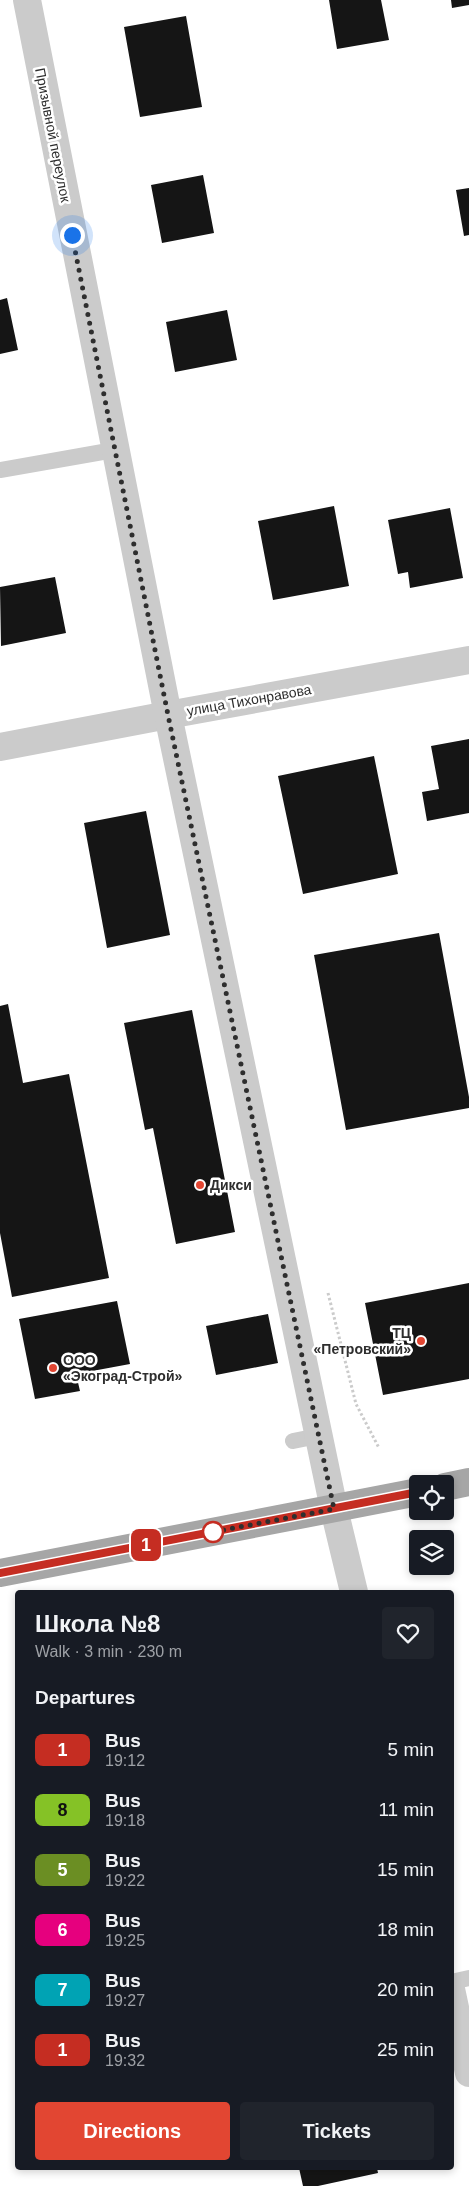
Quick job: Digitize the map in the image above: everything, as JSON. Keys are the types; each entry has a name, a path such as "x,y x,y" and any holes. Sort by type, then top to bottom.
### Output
{"main road":[{"path":"454,1485 469,1482"},
{"path":"0,1573 409,1494"}],"street":[{"name":"Призывной переулок","path":"27,0 114,450 168,715 306,1438 334,1509 354,1590"},
{"name":"улица Тихонравова","path":"0,747 469,660"},
{"path":"454,2003 469,2073"}],"lane":[{"path":"0,470 114,450"},
{"path":"454,1981 469,1978"}],"building":[{"path":"329,0 381,0 389,40 337,49"},
{"path":"451,0 469,0 469,5 452,8"},
{"path":"186,16 202,107 140,117 124,27"},
{"path":"203,175 214,233 162,243 151,185"},
{"path":"469,188 469,235 464,236 456,190"},
{"path":"7,298 18,350 0,354 0,300"},
{"path":"227,310 237,360 175,372 166,322"},
{"path":"334,506 349,586 273,600 258,521"},
{"path":"450,508 463,578 410,588 408,572 398,574 388,520"},
{"path":"55,577 66,633 1,646 0,587"},
{"path":"469,739 469,813 427,821 422,792 439,789 431,746"},
{"path":"374,756 398,874 303,894 278,776"},
{"path":"146,811 170,935 107,948 84,823"},
{"path":"439,933 469,1097 469,1108 346,1130 314,955"},
{"path":"8,1004 23,1083 69,1074 109,1278 12,1297 0,1233 0,1006"},
{"path":"192,1010 235,1232 176,1244 153,1128 145,1130 124,1023"},
{"name":"ТЦ «Петровский»","path":"469,1283 469,1379 383,1395 365,1303"},
{"path":"117,1301 130,1364 76,1374 80,1391 35,1399 19,1319"},
{"path":"268,1314 278,1363 216,1375 206,1326"},
{"path":"299,2170 377,2170 378,2173 318,2186 303,2186"}],"bus line":[{"name":"1","path":"0,1573 409,1494"}],"place":[{"name":"Дикси","path":"200,1185"},
{"name":"ТЦ «Петровский»","path":"421,1341"},
{"name":"ООО «Экоград-Строй»","path":"53,1368"}],"route":[{"path":"72,235 168,715 334,1509 213,1532"}]}
